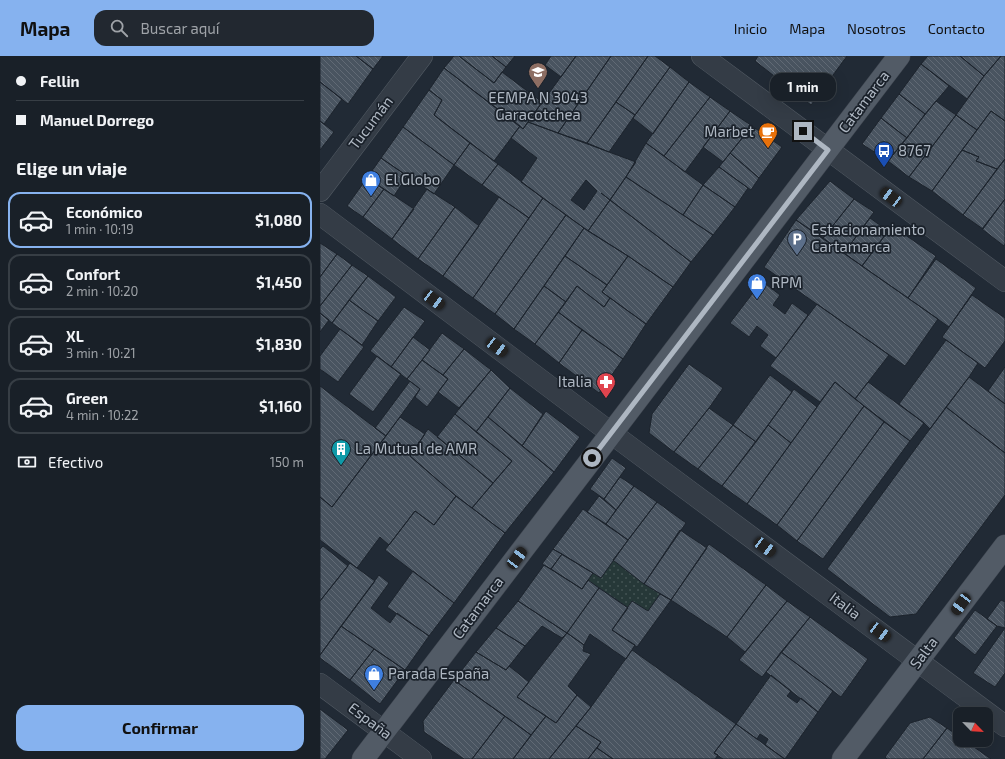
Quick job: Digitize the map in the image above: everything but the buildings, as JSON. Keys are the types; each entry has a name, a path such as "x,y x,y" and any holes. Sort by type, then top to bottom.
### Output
{"main road":[{"name":"Catamarca","path":"363,759 899,56"},
{"name":"Salta","path":"843,759 1005,546"}],"street":[{"name":"Tucumán","path":"320,191 422,56"},
{"path":"702,56 1005,281"},
{"name":"Italia","path":"320,214 1005,726"},
{"name":"España","path":"320,684 421,759"}],"shaded area":[{"path":"613,560 644,584 660,594 648,611 628,607 588,580 593,573"}],"place":[{"name":"EEMPA N 3043 Garacotchea","path":"538,89"},
{"name":"Marbet","path":"768,149"},
{"name":"8767","path":"884,168"},
{"name":"El Globo","path":"371,197"},
{"name":"Estacionamiento Cartamarca","path":"797,256"},
{"name":"RPM","path":"757,300"},
{"name":"Italia","path":"606,399"},
{"name":"La Mutual de AMR","path":"341,466"},
{"name":"Parada España","path":"374,691"}],"route":[{"path":"592,458 828,150 803,131"}]}
